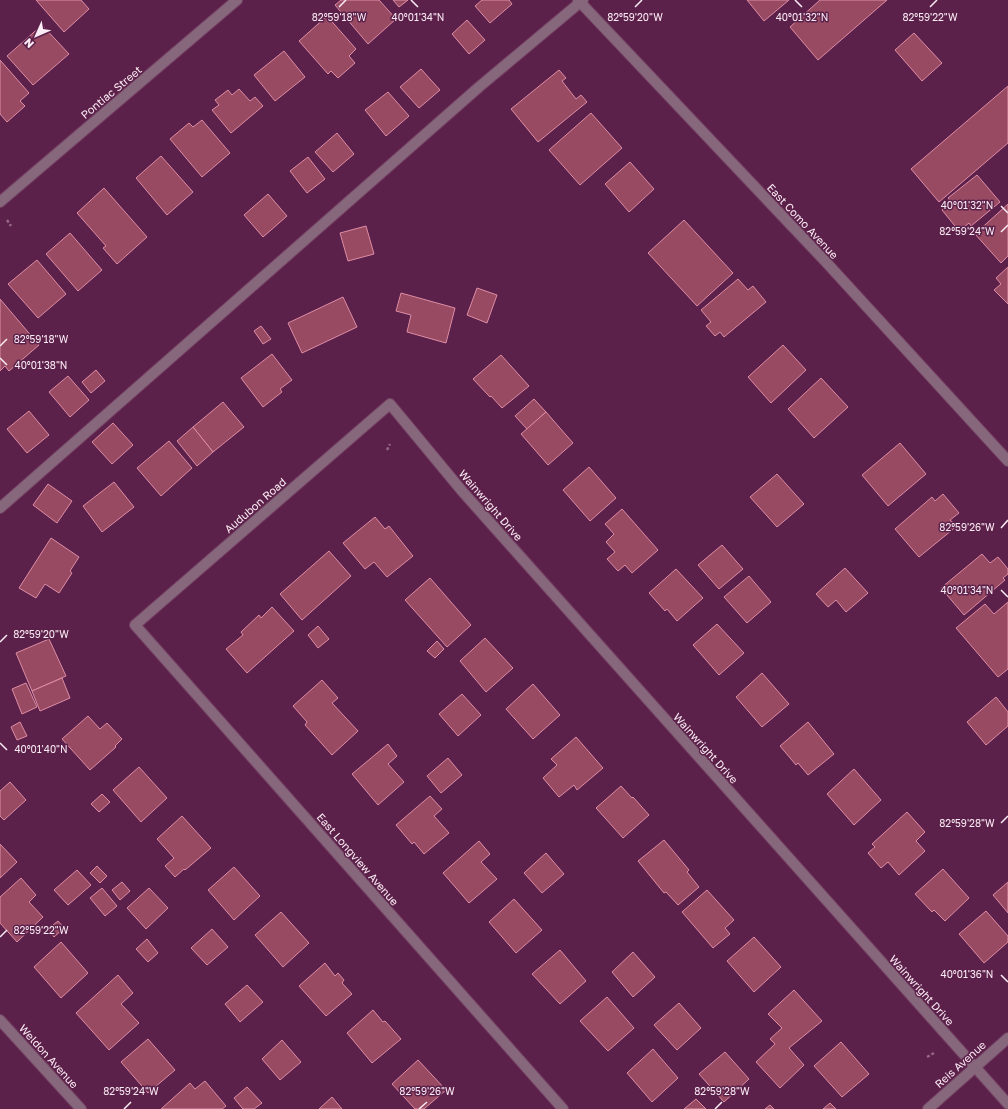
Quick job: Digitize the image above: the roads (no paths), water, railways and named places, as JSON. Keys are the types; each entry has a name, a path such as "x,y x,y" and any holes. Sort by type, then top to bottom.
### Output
{"street":[{"name":"Pontiac Street","path":"0,202 237,0"},
{"name":"East Como Avenue","path":"581,1 798,232 1008,461"},
{"path":"0,508 473,92 581,1"},
{"name":"Audubon Road","path":"135,624 390,404"},
{"name":"Wainwright Drive","path":"390,404 462,491 1008,1104"},
{"name":"East Longview Avenue","path":"135,624 563,1109"},
{"name":"Weldon Avenue","path":"0,1020 81,1109"},
{"name":"Reis Avenue","path":"928,1109 1008,1038"}]}
